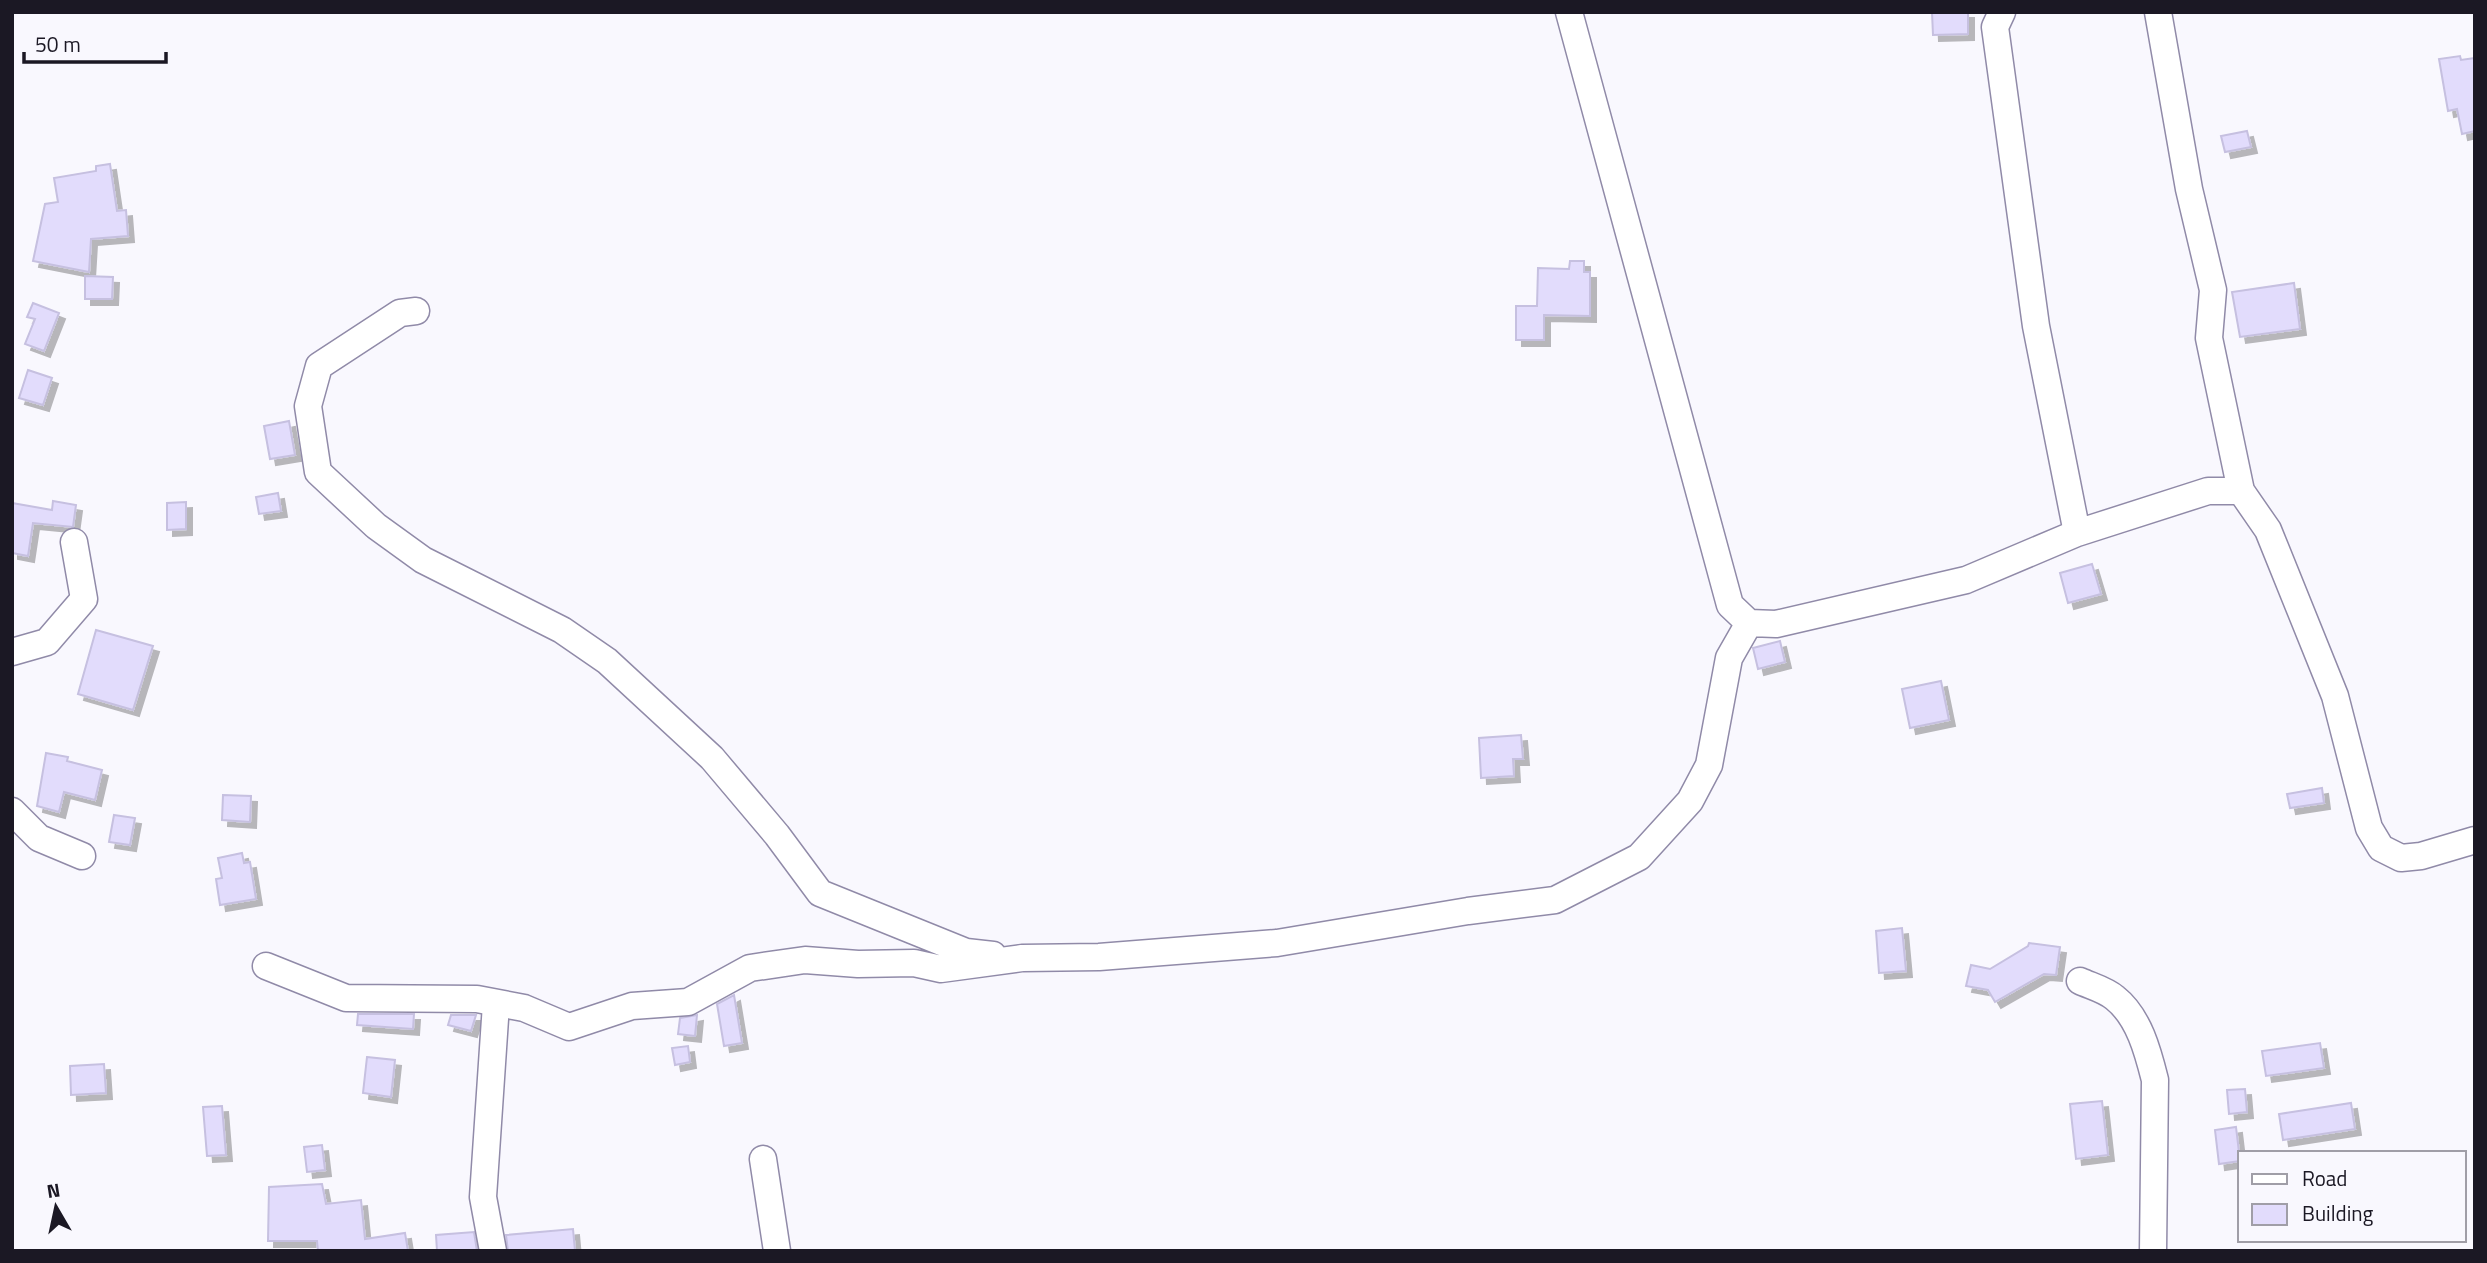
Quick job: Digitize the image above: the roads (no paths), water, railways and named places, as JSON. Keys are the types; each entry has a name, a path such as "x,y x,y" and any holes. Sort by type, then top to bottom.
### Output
{"street":[{"path":"1569,12 1730,605 1749,623 1776,624 1966,580 2077,533 2208,491 2241,491"},
{"path":"2002,12 1995,27 2036,326 2077,533"},
{"path":"2158,12 2189,189 2213,290 2209,338 2241,491 2268,530 2335,696 2368,828 2381,848 2401,858 2421,856 2475,840"},
{"path":"416,311 400,313 319,366 308,406 318,472 376,526 423,560 562,630 607,661 712,758 777,835 820,893 966,952 1023,958 1099,957 1278,943 1468,911 1555,900 1639,857 1690,801 1709,765 1720,719 1729,658 1749,623"},
{"path":"12,652 47,642 84,599 74,542"},
{"path":"12,811 39,838 82,856"},
{"path":"266,966 346,998 477,999 523,1007 569,1027 632,1006 688,1002 750,968 805,960 858,964 914,963 941,969 1023,958"},
{"path":"2080,981 2115,998 2144,1040 2152,1066 2155,1103 2153,1251"},
{"path":"493,1251 483,1197 496,1004"},
{"path":"763,1159 778,1251"}]}
